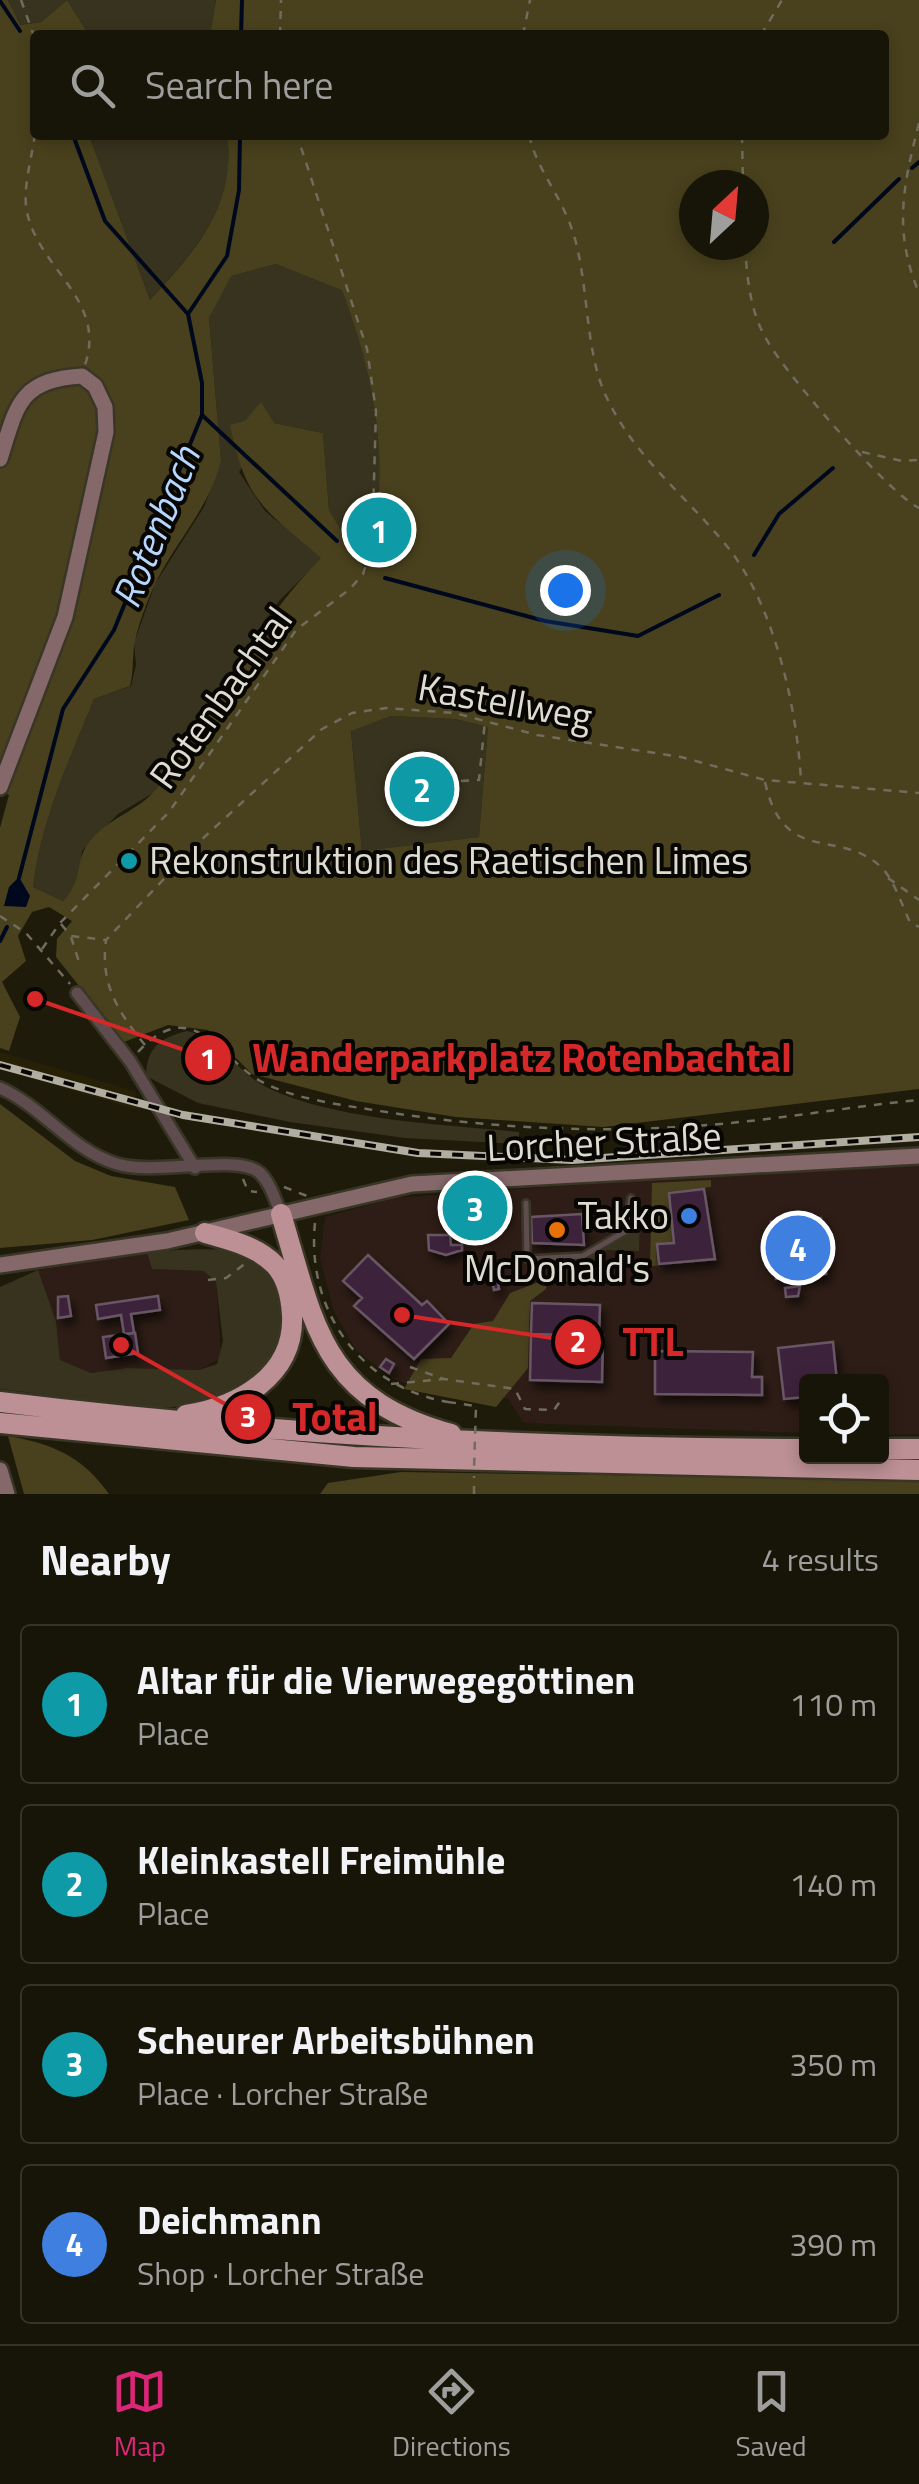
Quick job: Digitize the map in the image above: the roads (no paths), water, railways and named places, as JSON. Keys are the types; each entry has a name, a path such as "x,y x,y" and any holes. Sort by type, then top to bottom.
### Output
{"highway":[{"path":"153,1421 228,1404 272,1374 288,1346 292,1321 274,1232 281,1214"},
{"path":"281,1214 313,1325 346,1376 398,1416 488,1445"},
{"path":"206,1233 249,1247 282,1275"},
{"path":"0,1402 153,1421 488,1445 799,1449"},
{"path":"0,1423 354,1458 919,1470"},
{"path":"889,1449 919,1449"}],"street":[{"path":"0,459 22,398 36,384 82,376 95,386 105,407 106,432 65,617 0,788"},
{"path":"77,993 130,1061 196,1168"},
{"path":"0,1088 106,1160 141,1170 238,1162 250,1165 271,1190 281,1214"},
{"name":"Lorcher Straße","path":"3,1268 206,1233 412,1184 919,1156"},
{"path":"0,1470 8,1494"}],"lane":[{"path":"526,1203 527,1259 583,1256 626,1231 631,1198"}],"water":[{"path":"19,877 30,896 26,907 4,906 9,887"}],"waterway":[{"name":"Rotenbach","path":"241,30 242,0"},
{"path":"0,1 20,31"},
{"path":"75,140 105,221 187,313"},
{"name":"Rotenbach","path":"19,878 63,709 114,630 202,415 202,383 188,314 227,256 239,190 240,140"},
{"path":"912,168 919,162"},
{"path":"834,242 899,179"},
{"path":"202,415 337,541"},
{"path":"754,555 779,514 833,468"},
{"path":"385,578 545,621 638,636 719,595"},
{"name":"Rotenbach","path":"0,941 7,927"}],"railway":[{"path":"0,1065 183,1115 418,1153 572,1160 919,1137"}],"place":[{"name":"Altar für die Vierwegegöttinen","path":"379,530"},
{"name":"Kleinkastell Freimühle","path":"422,789"},
{"name":"Rekonstruktion des Raetischen Limes","path":"129,861"},
{"name":"Wanderparkplatz Rotenbachtal","path":"35,999"},
{"name":"Scheurer Arbeitsbühnen","path":"475,1208"},
{"name":"Takko","path":"689,1216"},
{"name":"McDonald's","path":"557,1230"},
{"name":"Deichmann","path":"798,1248"},
{"name":"TTL","path":"402,1315"},
{"name":"Total","path":"121,1345"}]}
